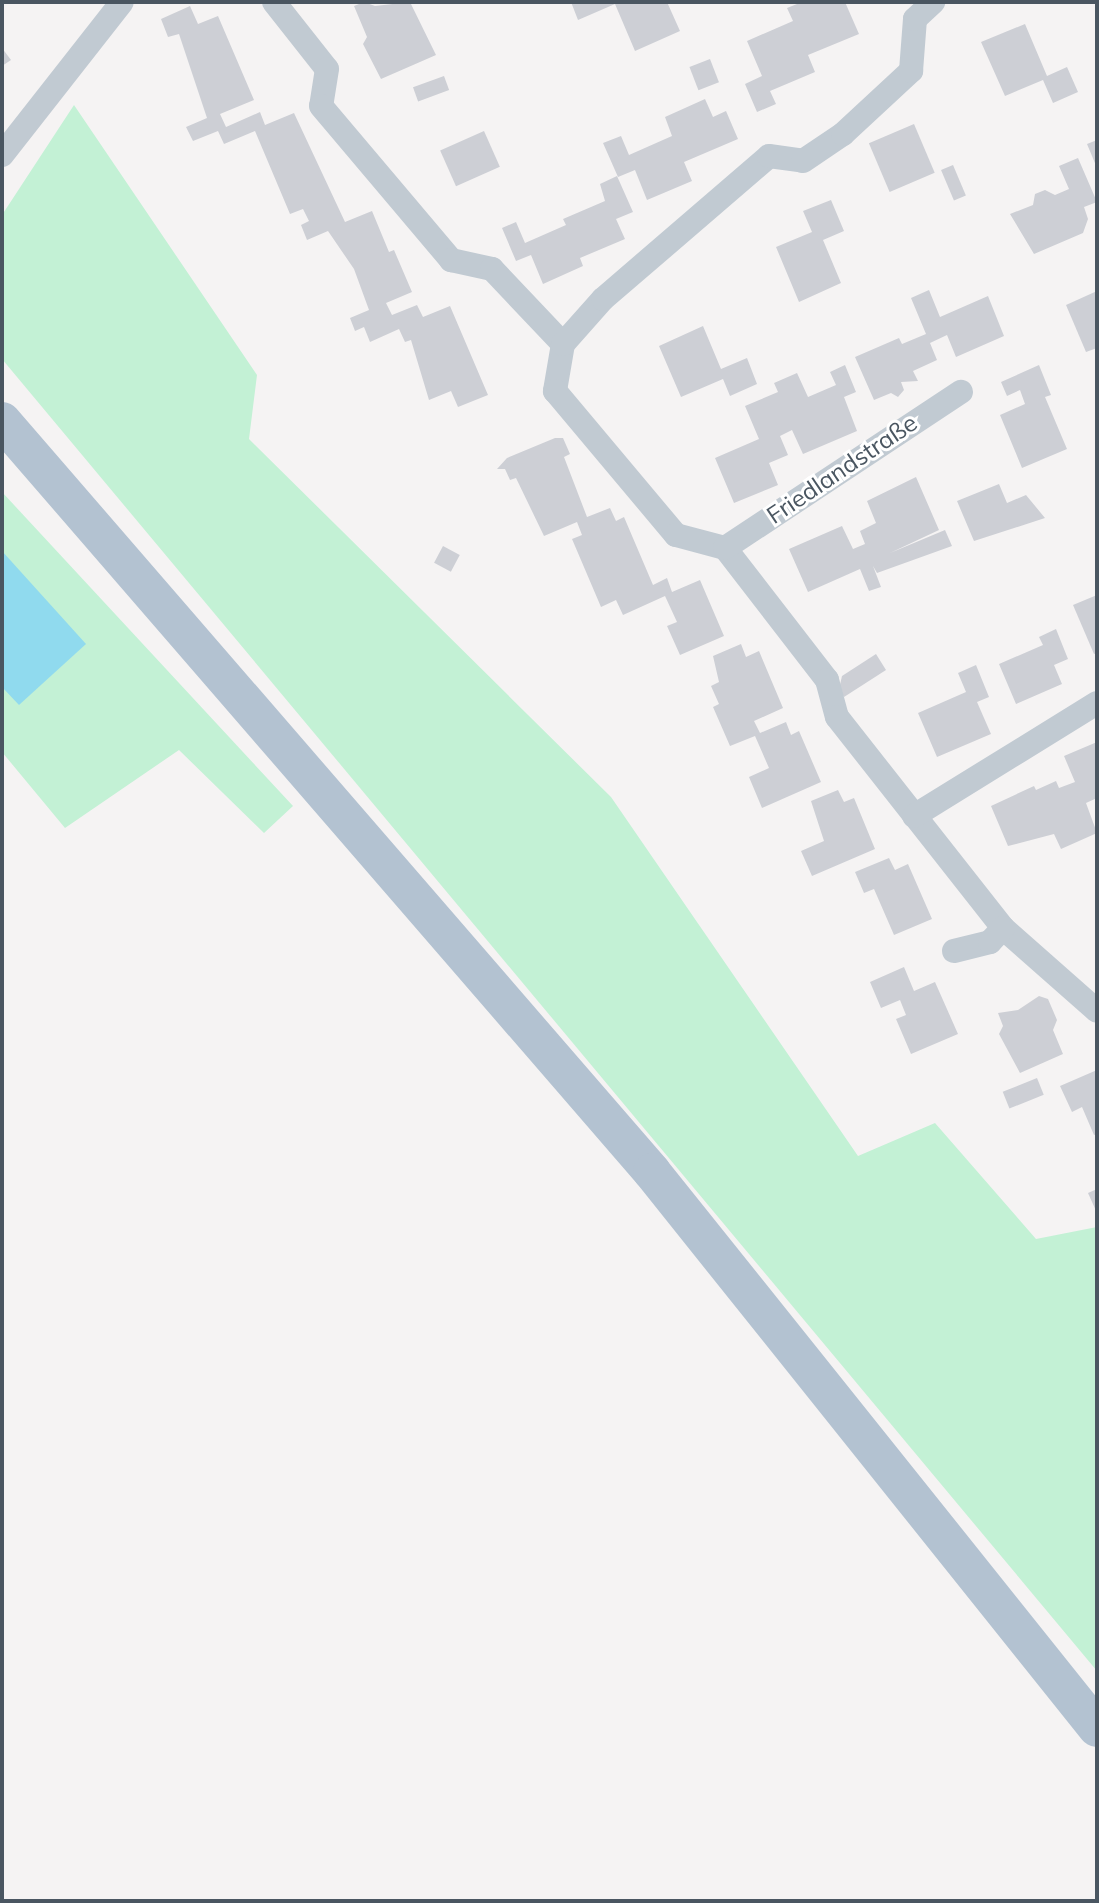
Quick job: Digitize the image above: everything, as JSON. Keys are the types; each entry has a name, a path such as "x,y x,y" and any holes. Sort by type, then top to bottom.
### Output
{"main road":[{"path":"2,421 652,1172 1097,1728"}],"street":[{"path":"2,155 122,2"},
{"path":"274,2 327,69 321,106 451,260 492,269 563,344"},
{"path":"933,2 915,19 911,71 843,134 803,161 769,156 603,299 563,344 555,391 676,535 725,548 827,680 837,717 1003,928 1097,1011"},
{"name":"Friedlandstraße","path":"725,548 961,392"},
{"path":"914,816 1097,703"},
{"path":"954,951 990,942 1003,928"}],"green space":[{"path":"74,105 257,375 249,439 611,797 858,1156 935,1123 1036,1239 1097,1227 1097,1671 2,359 2,215"},
{"path":"2,492 293,806 264,833 179,750 65,828 2,752"}],"water":[{"path":"2,551 86,644 19,705 2,687"}],"building":[{"path":"364,2 375,6 410,2 436,55 381,79 363,44 367,37 354,6"},
{"path":"571,2 667,2 680,31 635,51 615,4 578,20"},
{"path":"802,2 845,2 859,34 808,55 815,72 770,91 776,104 757,112 745,84 762,76 747,41 793,21 787,8"},
{"path":"190,6 198,24 218,16 254,100 220,114 226,127 260,112 265,125 294,113 345,222 372,211 389,252 394,250 412,292 386,303 392,315 417,305 423,317 450,306 488,395 458,407 451,391 429,400 411,340 405,342 399,329 370,342 364,327 355,331 350,318 369,310 354,269 328,231 307,240 301,225 309,221 303,209 290,214 255,131 224,144 218,131 193,141 186,127 207,118 179,34 168,37 161,19"},
{"path":"1025,24 1047,76 1067,67 1078,92 1053,103 1043,80 1005,96 981,42"},
{"path":"2,48 11,60 2,66"},
{"path":"710,59 719,82 698,90 689,67"},
{"path":"444,76 449,90 418,101 413,87"},
{"path":"705,99 713,117 726,111 738,139 684,162 692,181 647,200 635,170 618,177 603,143 621,136 629,155 672,136 665,117"},
{"path":"914,124 935,173 890,192 869,143"},
{"path":"484,131 500,167 456,186 440,151"},
{"path":"1097,140 1097,168 1087,144"},
{"path":"1078,158 1097,202 1084,207 1088,219 1083,233 1034,254 1010,214 1033,205 1035,194 1045,190 1055,195 1069,189 1059,166"},
{"path":"953,165 966,195 954,200 941,170"},
{"path":"617,176 633,212 616,219 625,239 580,258 583,266 543,284 531,255 516,261 502,228 516,222 525,243 566,225 563,219 605,201 600,184"},
{"path":"831,200 844,231 823,240 841,283 799,302 776,247 812,232 803,211"},
{"path":"929,290 940,317 988,296 1004,336 956,357 947,335 930,343 937,360 913,371 918,381 901,382 904,390 898,397 891,393 874,400 855,357 899,338 902,344 926,334 911,298"},
{"path":"1097,291 1097,348 1086,352 1066,305"},
{"path":"703,326 721,369 747,358 757,384 730,396 723,379 681,397 659,346"},
{"path":"845,365 856,392 844,397 857,431 803,454 792,430 780,436 788,455 769,463 778,485 734,503 715,458 759,439 745,406 778,392 774,383 797,373 808,397 836,385 830,372"},
{"path":"1039,365 1051,395 1045,397 1067,449 1022,468 1000,415 1025,404 1020,390 1007,396 1001,382"},
{"path":"555,438 563,438 570,454 564,457 587,517 610,508 616,521 624,517 653,585 667,578 672,592 700,580 724,636 680,655 667,626 677,622 665,596 623,615 616,600 601,607 572,539 582,535 577,522 544,536 516,478 510,480 505,469 497,469 507,458"},
{"path":"916,477 939,530 890,553 945,530 952,546 877,573 873,566 881,587 869,591 860,569 808,592 789,549 842,526 853,549 865,544 860,531 876,523 867,501"},
{"path":"999,484 1007,503 1026,495 1045,518 974,541 957,501"},
{"path":"443,546 460,555 451,572 434,563"},
{"path":"1097,595 1097,653 1094,654 1073,605"},
{"path":"1056,629 1068,659 1054,665 1062,684 1016,704 999,664 1043,645 1039,637"},
{"path":"741,644 746,657 759,651 783,708 754,721 760,733 786,722 791,735 799,731 821,782 762,808 749,777 769,768 755,736 730,746 713,707 719,704 711,686 719,682 713,656"},
{"path":"876,654 886,670 844,697 839,689 842,676"},
{"path":"976,665 989,697 977,702 991,734 937,757 918,713 966,692 958,673"},
{"path":"1097,742 1097,798 1086,803 1097,833 1061,849 1054,834 1008,846 991,806 1034,786 1036,790 1056,781 1059,788 1075,782 1064,756"},
{"path":"838,790 844,802 854,798 875,849 812,876 801,851 824,841 811,801"},
{"path":"889,858 895,870 908,864 932,919 894,935 874,889 864,893 855,872"},
{"path":"904,967 914,991 935,982 958,1034 911,1054 896,1019 906,1015 900,1000 881,1008 870,982"},
{"path":"1039,996 1048,999 1057,1020 1053,1030 1063,1054 1020,1073 999,1034 1003,1026 998,1013 1018,1010"},
{"path":"1097,1070 1097,1134 1094,1135 1082,1107 1072,1112 1060,1086"},
{"path":"1037,1078 1044,1095 1009,1109 1003,1092"},
{"path":"1097,1189 1097,1213 1088,1193"}]}
